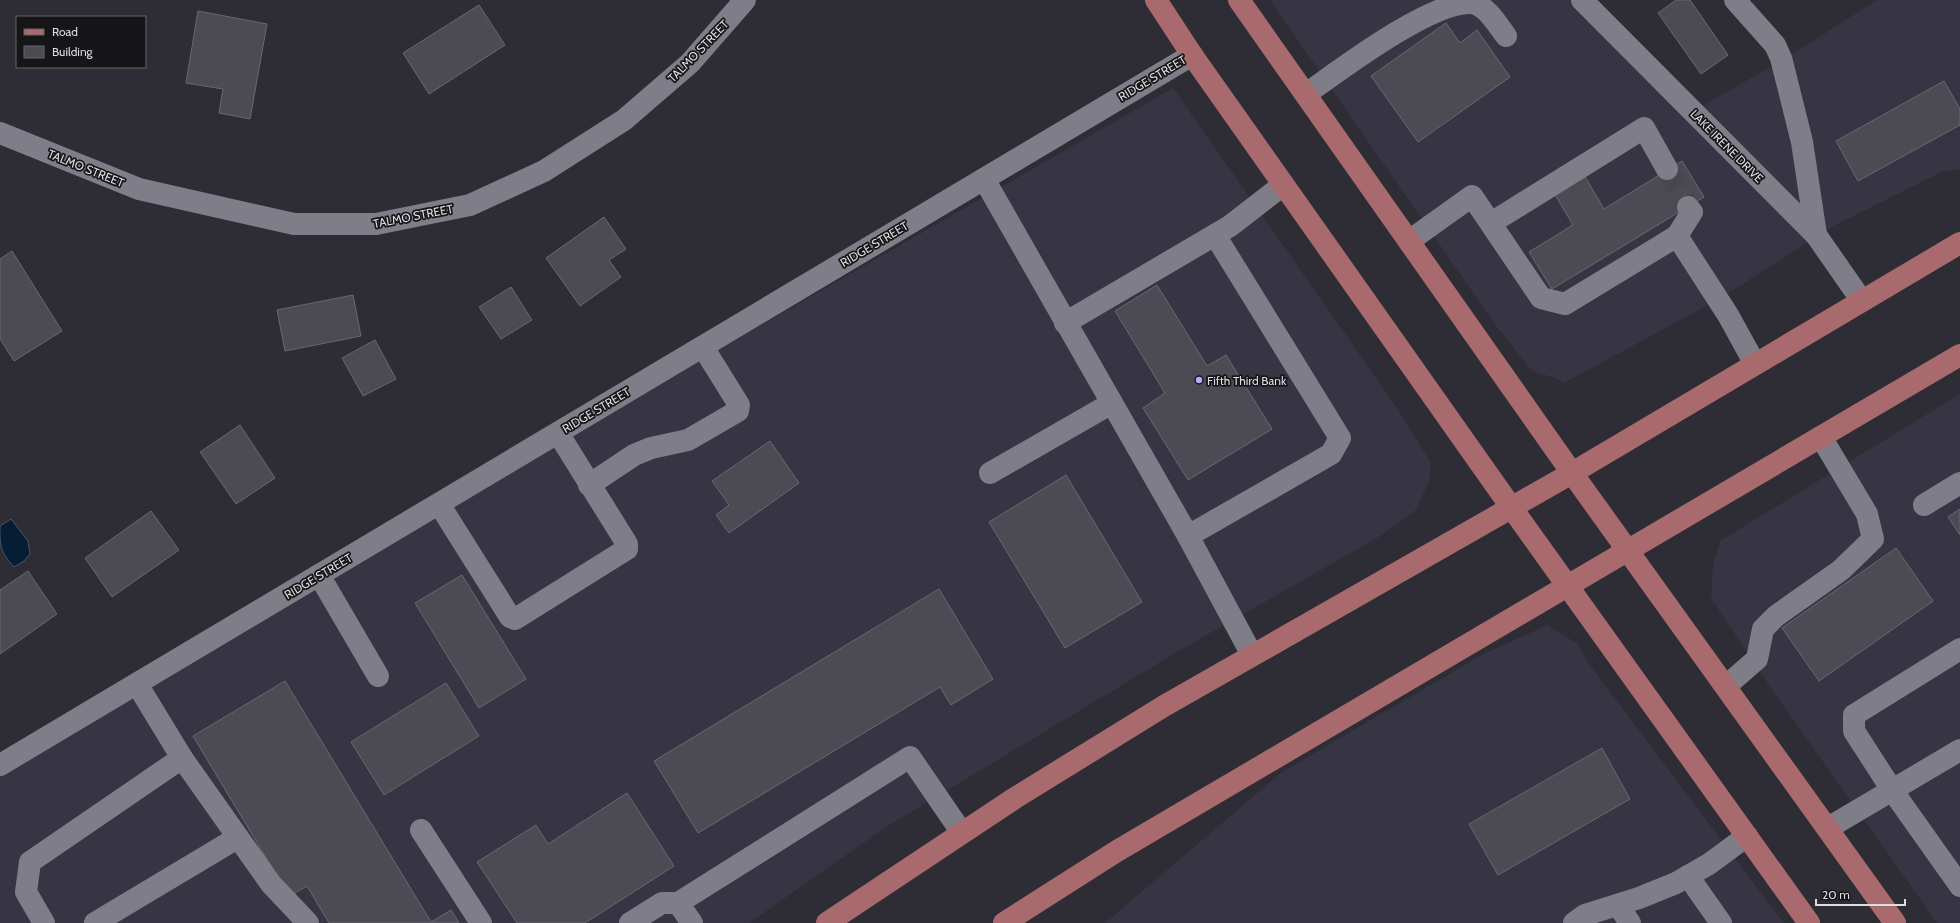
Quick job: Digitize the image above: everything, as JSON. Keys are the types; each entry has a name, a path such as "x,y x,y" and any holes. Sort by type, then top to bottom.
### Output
{"main road":[{"path":"1156,0 1192,55 1511,508 1809,923"},
{"path":"1239,0 1572,473 1895,923"},
{"path":"827,923 847,914 962,833 1164,706 1572,473 1960,243"},
{"path":"1004,923 1117,852 1960,355"}],"street":[{"name":"TALMO STREET","path":"0,133 139,190 294,224 376,224 470,205 544,172 624,120 690,63 745,0"},
{"name":"LAKE IRENE DRIVE","path":"1582,0 1816,235 1862,301"},
{"path":"1735,0 1775,45 1781,58 1802,142 1816,235"},
{"path":"1306,94 1422,14 1446,5 1463,1 1474,3 1485,9 1506,36"},
{"name":"RIDGE STREET","path":"0,765 1192,55"},
{"path":"1490,223 1644,128 1667,169"},
{"path":"984,179 1188,536 1252,655"},
{"path":"1065,323 1230,226 1283,185"},
{"path":"1409,241 1472,196 1541,298 1565,304 1677,236 1692,212 1688,207"},
{"path":"1188,536 1331,454 1340,438 1215,235"},
{"path":"1677,236 1728,316 1755,364"},
{"path":"589,485 634,455 651,448 688,440 738,410 740,404 703,347"},
{"path":"990,473 1112,403"},
{"path":"439,504 510,617 515,619 627,549 627,544 558,433"},
{"path":"1726,686 1757,660 1763,629 1776,616 1841,570 1873,539 1867,514 1821,437"},
{"path":"1924,505 1960,483"},
{"path":"319,575 378,676"},
{"path":"1960,649 1854,715 1854,731 1892,790 1960,886"},
{"path":"137,684 182,758 237,838 271,884 308,923"},
{"path":"1828,828 1960,750"},
{"path":"44,923 26,892 30,862 182,758"},
{"path":"630,923 662,904 678,903 910,758 962,833"},
{"path":"421,830 481,923"},
{"path":"1574,923 1585,915 1618,905 1676,883 1709,864 1747,836"},
{"path":"95,923 237,838"},
{"path":"1688,876 1721,923"},
{"path":"678,903 692,923"},
{"path":"1618,905 1630,923"}],"shaded area":[{"path":"1270,0 1583,0 1692,112 1793,54 1877,0 1960,0 1960,169 1941,172 1835,225 1719,299 1564,383 1555,378 1532,371 1494,323"},
{"path":"1173,88 1397,408 1431,463 1429,481 1416,510 1377,538 1182,649 886,827 749,923 0,923 0,764"},
{"path":"1960,394 1960,923 1937,923 1775,694 1711,598 1713,565 1720,541"},
{"path":"1547,625 1578,644 1588,663 1784,923 1105,923 1282,772 1480,656"}],"water":[{"path":"11,519 28,541 30,554 24,561 14,567 3,553 0,539 0,526"}],"building":[{"path":"1676,0 1690,0 1728,55 1701,74 1658,13"},
{"path":"479,5 505,45 429,94 403,53"},
{"path":"198,11 267,24 250,119 219,113 223,89 186,83"},
{"path":"1446,23 1460,43 1477,30 1510,77 1418,142 1371,76"},
{"path":"1944,81 1960,109 1960,125 1858,181 1836,141"},
{"path":"1682,161 1704,197 1552,289 1529,252 1573,225 1554,193 1584,175 1604,209"},
{"path":"604,217 626,249 609,260 621,277 580,306 546,258"},
{"path":"12,251 62,331 14,361 0,339 0,259"},
{"name":"Fifth Third Bank","path":"1157,285 1207,366 1226,355 1272,429 1188,480 1143,408 1165,393 1115,311"},
{"path":"511,287 532,320 501,339 479,307"},
{"path":"353,295 361,336 285,351 277,310"},
{"path":"375,340 396,379 363,396 342,358"},
{"path":"240,425 275,478 236,504 200,452"},
{"path":"770,441 799,483 729,533 716,515 729,505 712,481"},
{"path":"1066,475 1142,602 1065,648 989,522"},
{"path":"1960,509 1960,535 1948,517"},
{"path":"151,511 179,550 112,597 85,558"},
{"path":"1896,548 1933,601 1819,681 1782,628"},
{"path":"28,571 57,614 0,654 0,590"},
{"path":"462,575 526,679 479,708 415,603"},
{"path":"939,589 993,679 951,705 940,687 698,833 654,761"},
{"path":"285,681 431,922 451,910 459,923 329,923 307,886 289,896 193,736"},
{"path":"446,683 479,736 384,795 351,742"},
{"path":"1602,748 1630,799 1498,875 1469,824"},
{"path":"627,793 674,866 585,923 517,923 477,862 536,825 548,844"}],"tunnel":[{"path":"1667,169 1688,207"}],"place":[{"name":"Fifth Third Bank","path":"1199,380"}]}
